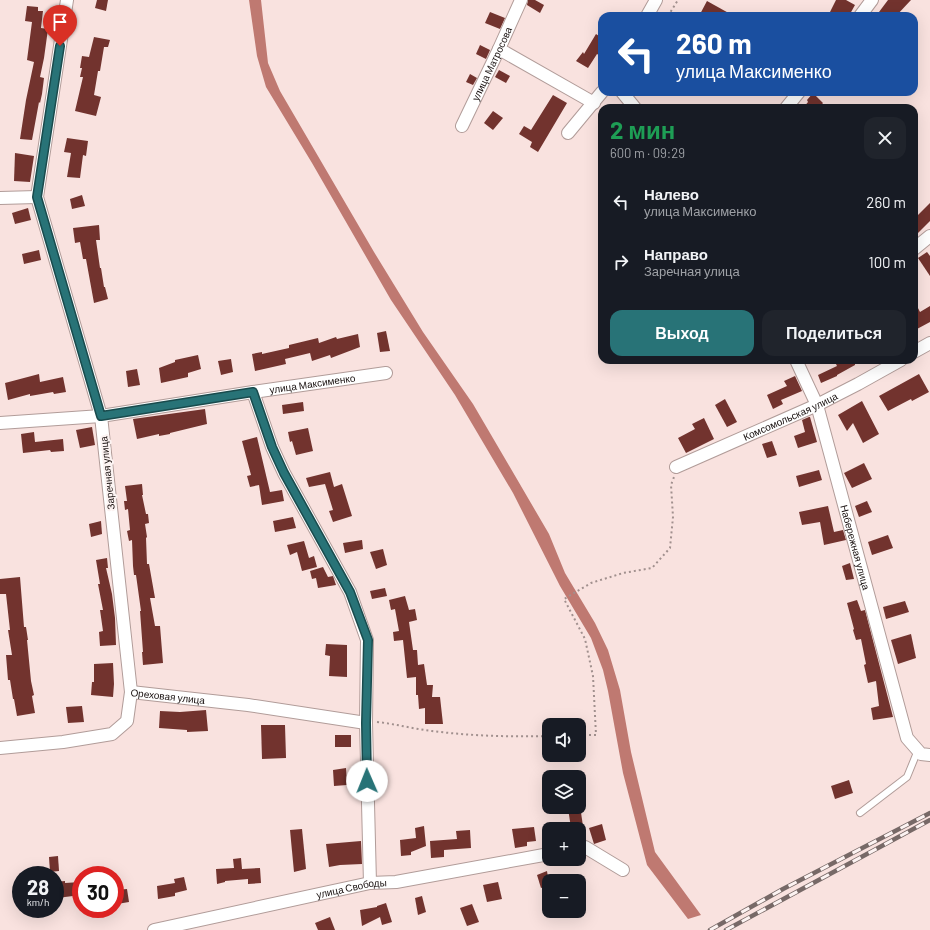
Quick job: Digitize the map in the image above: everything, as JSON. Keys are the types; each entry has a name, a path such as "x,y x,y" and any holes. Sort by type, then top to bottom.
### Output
{"street":[{"name":"Заречная улица","path":"67,0 37,197 101,416 131,692"},
{"name":"улица Матросова","path":"462,126 499,49 520,0"},
{"path":"649,12 656,0"},
{"path":"863,12 872,0"},
{"path":"499,49 594,103"},
{"path":"568,133 599,96"},
{"path":"625,96 632,104"},
{"path":"789,104 796,96"},
{"path":"0,198 37,197"},
{"path":"918,246 930,236"},
{"path":"918,350 930,343"},
{"name":"Набережная улица","path":"798,364 816,405 907,738 918,750"},
{"name":"Комсомольская улица","path":"676,467 816,405 858,384 893,364"},
{"name":"улица Максименко","path":"0,423 101,416 386,373"},
{"path":"253,392 272,447 284,473 350,592 368,640 366,723 370,883"},
{"name":"Ореховая улица","path":"0,748 63,742 112,734 127,721 131,692 248,704 366,723"},
{"path":"918,750 921,754 930,755"},
{"path":"586,848 623,870"},
{"name":"улица Свободы","path":"154,930 370,883 396,882 542,855"}],"lane":[{"path":"860,814 907,777 918,750"}],"path":[{"path":"670,12 678,0"},
{"path":"586,735 596,735 593,676 586,639 564,602 564,598 592,583 623,573 652,568 670,548 673,517 672,485 676,467"},
{"path":"366,723 379,722 432,731 471,735 507,737 542,736"}],"shaded area":[{"path":"249,0 261,0 268,63 280,91 374,252 423,332 473,404 549,534 565,573 595,623 608,650 620,690 631,752 655,852 701,915 688,919 647,865 623,773 603,670 591,638 560,586 513,493 455,395 391,300 312,163 266,87 257,56"}],"building":[{"path":"97,0 108,0 106,11 95,8"},
{"path":"528,0 535,0 544,5 540,13 527,5"},
{"path":"836,0 846,0 855,5 851,12 830,12"},
{"path":"888,0 911,0 900,12 879,12"},
{"path":"707,1 727,12 701,12"},
{"path":"27,6 38,7 38,11 43,11 41,28 48,29 40,77 44,78 42,94 40,103 39,102 32,140 20,139 34,62 27,60 32,22 25,21"},
{"path":"490,12 505,18 500,29 485,23"},
{"path":"596,34 598,35 598,55 588,68 576,61 583,52 584,54"},
{"path":"94,37 110,40 108,47 104,47 100,71 98,71 94,95 101,97 96,116 75,111 83,77 80,77 82,56 89,57"},
{"path":"480,45 490,50 486,59 476,54"},
{"path":"499,70 510,76 506,83 495,77"},
{"path":"470,74 477,78 473,85 466,82"},
{"path":"553,95 567,103 538,152 530,147 532,142 519,134 524,126 531,130"},
{"path":"810,96 816,96 823,103 806,104 808,102 807,100"},
{"path":"493,111 503,118 493,130 484,123"},
{"path":"67,138 88,141 86,156 83,155 80,178 67,177 71,153 64,152"},
{"path":"15,153 34,156 30,182 14,181"},
{"path":"82,195 85,206 72,209 70,199"},
{"path":"930,203 930,221 918,233 918,215"},
{"path":"28,208 31,220 15,224 12,213"},
{"path":"99,225 100,240 96,240 100,268 108,299 94,303 86,259 83,259 80,242 75,243 73,228"},
{"path":"39,250 41,260 24,264 22,254"},
{"path":"927,252 930,256 930,276 918,258"},
{"path":"930,306 930,322 918,328 918,308 920,312"},
{"path":"386,331 390,351 380,352 377,333"},
{"path":"358,334 360,347 331,358 330,355 312,361 310,353 285,359 286,364 255,371 252,354 262,352 262,354 289,348 289,345 318,338 319,343 336,337 337,339"},
{"path":"198,355 201,369 188,373 188,377 161,383 159,368 175,362 175,360"},
{"path":"231,359 233,372 221,375 218,361"},
{"path":"836,364 855,364 837,376 821,383 818,375 837,366"},
{"path":"137,369 140,385 128,387 126,371"},
{"path":"39,374 40,382 63,377 66,392 54,394 53,392 30,396 30,394 8,400 5,383"},
{"path":"919,374 929,392 912,401 911,399 888,411 879,396"},
{"path":"795,376 802,391 781,400 783,404 773,409 767,395 787,386 784,381"},
{"path":"725,399 737,422 727,427 715,405"},
{"path":"862,401 879,434 863,443 853,423 847,431 838,415"},
{"path":"303,402 304,411 283,414 282,405"},
{"path":"205,409 207,424 170,434 159,436 159,434 137,439 133,419"},
{"path":"809,417 817,442 798,448 794,436 805,432 802,420"},
{"path":"704,418 714,439 686,453 678,438 695,429 692,424"},
{"path":"92,427 95,445 80,448 76,430"},
{"path":"308,428 313,451 296,455 292,441 290,442 288,432"},
{"path":"34,432 35,442 63,439 64,451 51,452 50,450 23,453 21,434"},
{"path":"257,437 270,492 282,490 284,501 262,505 259,485 250,487 247,476 251,475 242,441"},
{"path":"772,441 777,455 767,458 762,444"},
{"path":"864,463 872,479 852,488 844,473"},
{"path":"819,470 822,480 799,487 796,476"},
{"path":"330,472 334,487 342,484 352,516 333,522 329,511 333,510 325,484 309,487 306,478"},
{"path":"142,484 142,495 146,514 148,514 149,523 145,524 147,537 147,564 149,564 155,598 150,598 155,626 160,626 163,663 143,665 141,611 136,575 134,575 132,540 129,541 127,531 130,530 128,509 125,510 124,501 127,501 125,486"},
{"path":"867,501 872,512 859,517 855,506"},
{"path":"828,506 834,532 843,530 846,540 824,545 820,522 802,525 799,512"},
{"path":"293,517 296,528 275,532 273,521"},
{"path":"101,521 102,534 91,537 89,524"},
{"path":"888,535 893,548 872,555 868,542"},
{"path":"362,540 363,549 345,553 343,543"},
{"path":"304,541 309,558 314,556 317,567 302,571 297,552 290,555 287,545"},
{"path":"383,549 387,565 376,569 370,552"},
{"path":"107,558 108,568 106,568 112,594 116,645 100,646 99,632 103,631 100,610 103,610 98,584 100,584 96,560"},
{"path":"850,563 854,579 846,580 842,566"},
{"path":"323,567 328,577 333,576 336,585 318,588 316,578 312,579 310,571"},
{"path":"20,577 24,627 26,627 28,640 31,681 34,695 32,696 35,713 17,716 10,680 8,680 6,655 12,655 8,630 10,630 6,594 0,594 0,579"},
{"path":"385,588 387,596 372,599 370,591"},
{"path":"405,596 409,610 415,609 417,620 409,622 413,650 417,650 418,665 424,664 427,685 433,685 432,697 440,697 443,724 425,724 425,708 419,709 418,695 416,695 416,677 407,678 403,640 394,641 393,632 399,631 395,609 391,610 389,600"},
{"path":"857,600 861,611 865,610 893,717 873,720 871,708 879,706 876,681 868,683 861,639 856,640 847,603"},
{"path":"905,601 909,612 886,619 883,607"},
{"path":"911,634 916,658 898,664 891,640"},
{"path":"326,644 347,645 347,677 329,676 330,656 325,655"},
{"path":"113,663 113,697 91,695 92,682 94,682 94,664"},
{"path":"82,706 84,722 68,723 66,707"},
{"path":"206,710 208,731 187,732 187,730 159,728 160,711 180,712"},
{"path":"261,725 285,725 286,758 262,759"},
{"path":"335,735 351,735 351,747 335,747"},
{"path":"346,768 347,785 334,786 333,770"},
{"path":"849,780 853,793 835,799 831,786"},
{"path":"569,814 581,814 582,822 570,822"},
{"path":"602,824 606,840 594,844 589,828"},
{"path":"424,826 426,846 411,852 411,855 401,856 400,840 416,838 415,828"},
{"path":"534,827 536,841 527,842 527,846 515,848 512,829"},
{"path":"302,829 306,869 294,872 290,830"},
{"path":"470,830 471,848 444,850 444,857 431,858 430,841 457,839 456,831"},
{"path":"361,841 362,864 329,867 326,844"},
{"path":"58,856 59,866 50,866 49,857"},
{"path":"241,858 242,869 260,868 261,883 248,884 248,879 225,881 217,884 216,869 234,868 233,859"},
{"path":"547,871 547,874 542,874 541,888 537,875"},
{"path":"184,877 187,890 175,893 175,896 158,899 157,886 175,883 174,879"},
{"path":"64,881 65,883 72,883 72,896 64,897"},
{"path":"498,882 502,899 487,902 483,885"},
{"path":"124,889 127,889 129,902 124,903"},
{"path":"422,896 426,912 418,915 415,898"},
{"path":"386,903 392,922 382,925 380,917 362,926 360,910 377,907"},
{"path":"472,904 479,922 467,926 460,908"},
{"path":"330,917 335,930 318,930 315,923"}],"railway":[{"path":"710,930 783,889 930,813"},
{"path":"726,930 930,820"}],"route":[{"path":"60,46 37,197 101,416 253,392 272,447 284,473 350,592 368,640 366,723 367,781"}]}
